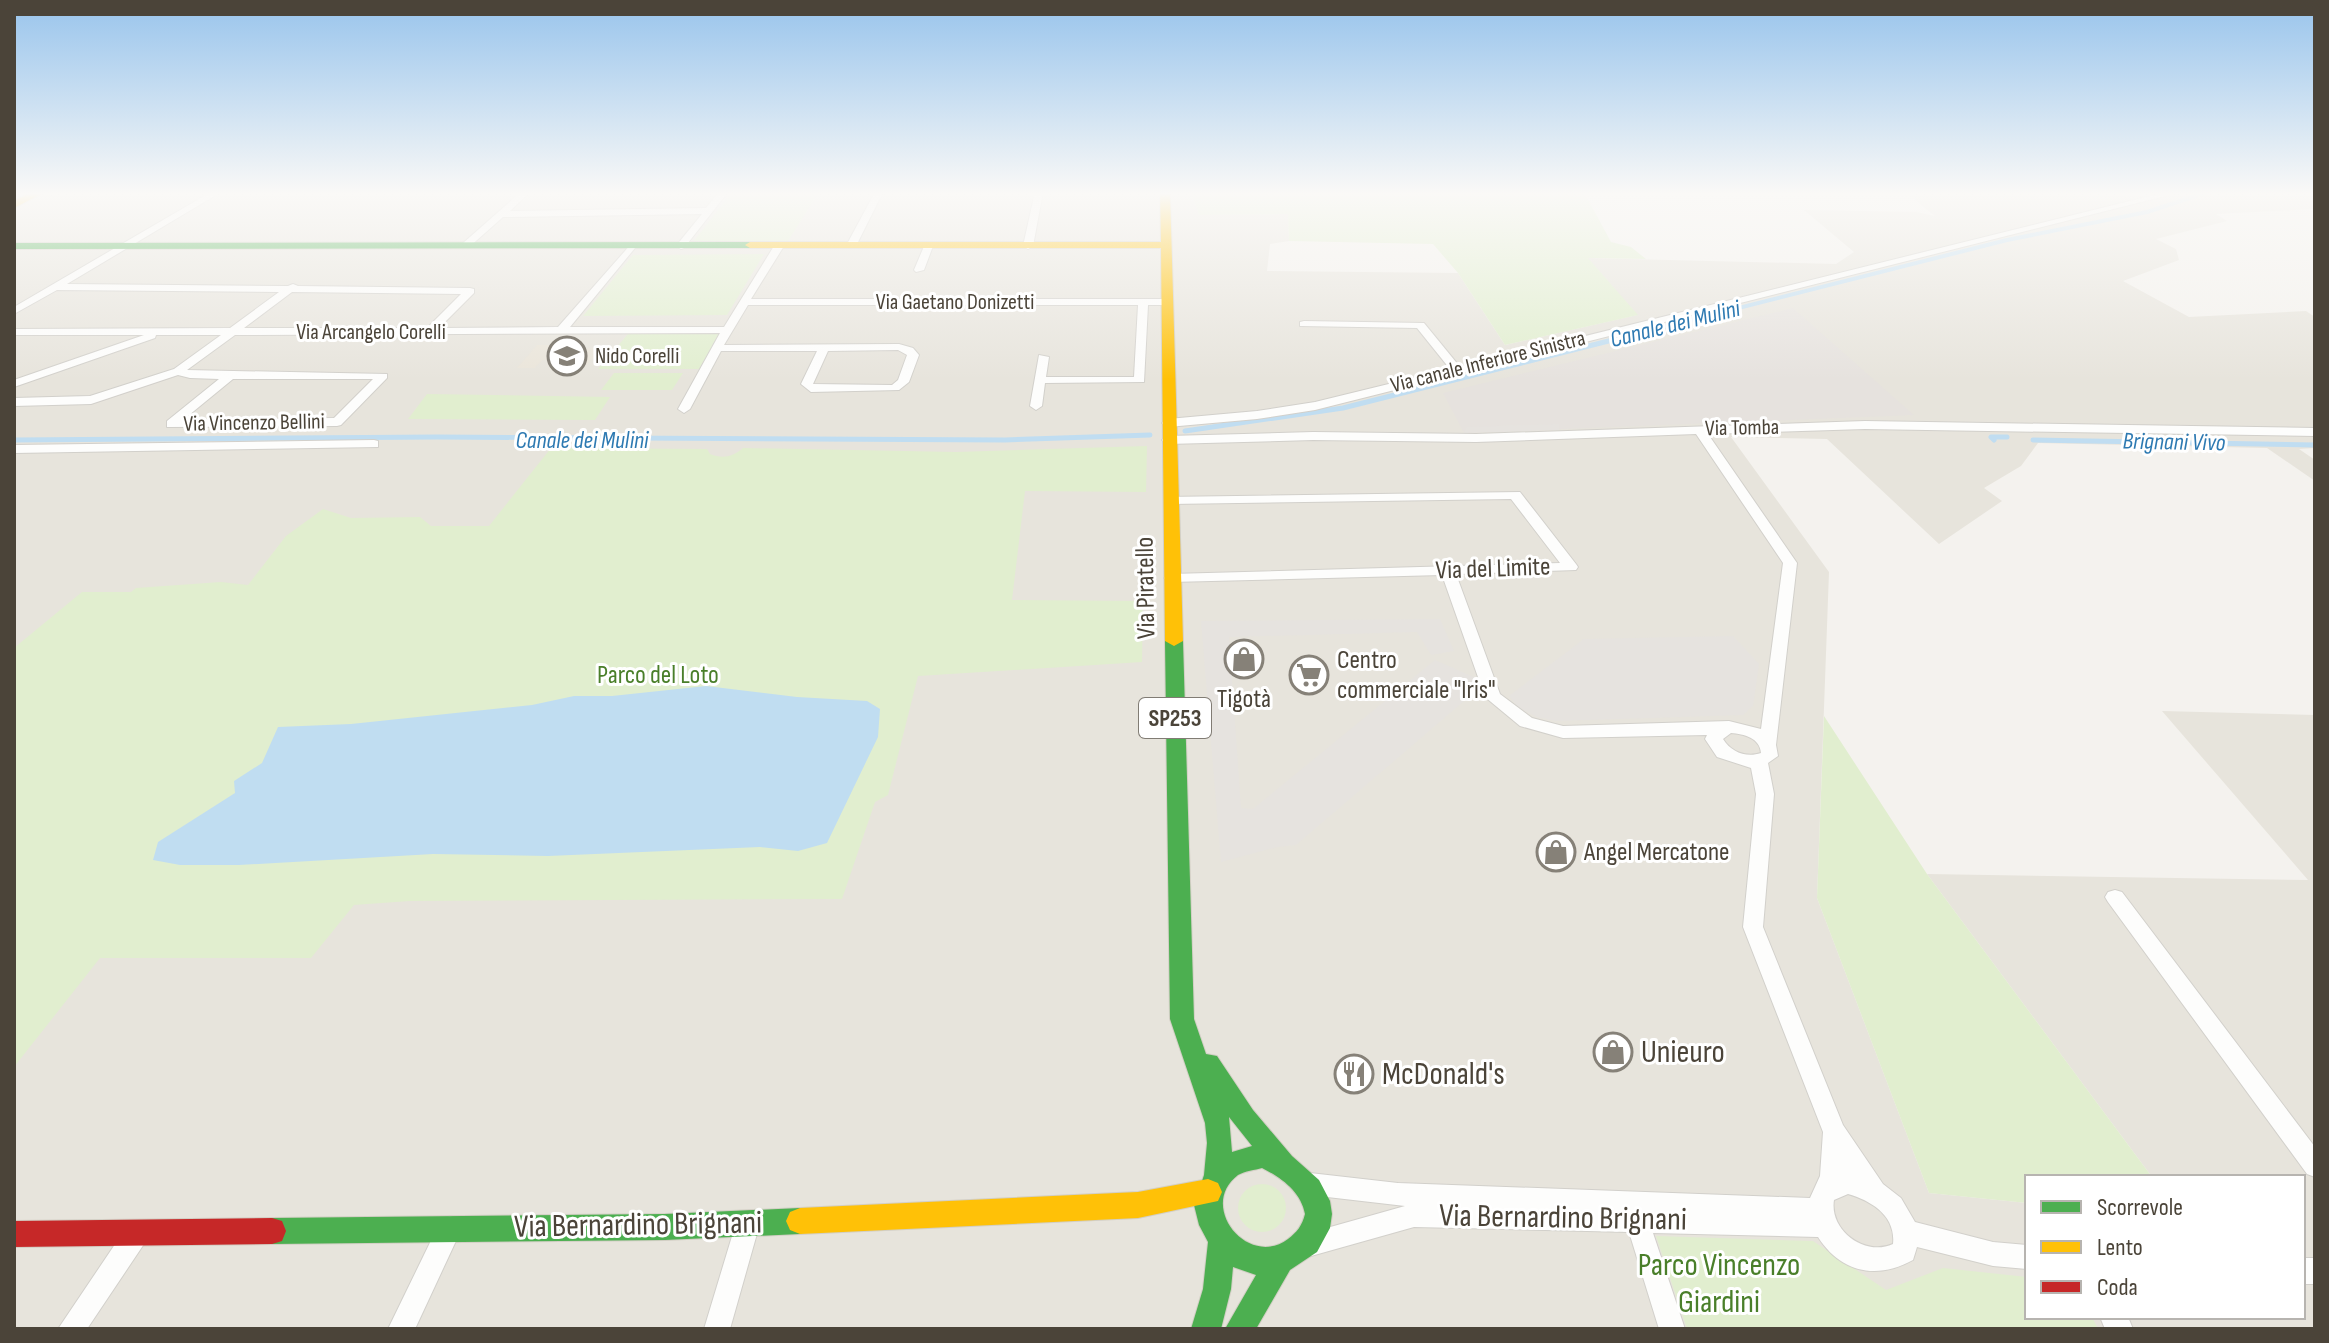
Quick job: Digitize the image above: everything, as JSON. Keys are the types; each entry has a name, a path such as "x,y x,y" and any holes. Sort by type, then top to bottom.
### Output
{"street":[{"path":"14,311 111,255"},
{"path":"560,332 625,255"},
{"path":"684,409 727,330 774,255"},
{"path":"919,270 925,255"},
{"name":"Via Piratello","path":"1165,255 1182,1019 1187,1047 1215,1109 1221,1138 1208,1218 1221,1243"},
{"name":"Via canale Inferiore Sinistra","path":"1168,432 1315,406 1923,255"},
{"path":"54,287 470,291 429,332"},
{"path":"14,402 83,402 178,371 293,287"},
{"name":"Via Gaetano Donizetti","path":"745,302 1165,302"},
{"path":"1040,380 1140,380 1143,302"},
{"path":"1304,324 1420,325 1457,370"},
{"name":"Via Arcangelo Corelli","path":"14,332 727,330"},
{"path":"14,384 160,332"},
{"path":"138,341 220,341"},
{"path":"718,348 899,347 913,355 903,382 895,388 811,389 807,384 824,348"},
{"path":"1036,406 1043,357"},
{"name":"Via Vincenzo Bellini","path":"178,371 190,375 229,376 383,376 337,422 171,424 229,376"},
{"name":"Via Tomba","path":"1168,432 1476,438 1699,429 1944,425 2315,432"},
{"path":"1699,429 1790,563 1774,709 1763,753"},
{"path":"14,449 374,444"},
{"name":"Via del Limite","path":"1170,500 1515,495 1571,567 1171,578"},
{"path":"1447,570 1493,697 1514,715 1540,727 1563,732 1745,729 1760,736 1765,794 1753,927 1834,1131 1873,1190 1895,1208 1907,1232 1904,1251 1888,1260 1877,1261 1852,1253 1841,1245 1824,1208 1832,1176 1834,1131"},
{"path":"1745,729 1767,717 1774,709"},
{"path":"1721,729 1714,739 1723,753 1744,761 1763,753"},
{"path":"2115,897 2315,1166"},
{"name":"Via Piratello","path":"1182,983 1189,1016 1207,1063 1244,1118 1280,1160 1302,1174 1310,1184"},
{"path":"1213,1184 1230,1165 1245,1158 1263,1156 1280,1160"},
{"path":"1824,1208 1848,1183 1873,1190"},
{"name":"Via Bernardino Brignani","path":"14,1234 665,1227 1138,1205 1185,1199 1213,1184"},
{"path":"1206,1329 1217,1289 1221,1243 1248,1260 1264,1263 1280,1261 1306,1245 1314,1232 1318,1216 1310,1184"},
{"name":"Via Bernardino Brignani","path":"1310,1184 1398,1194 1824,1208"},
{"name":"Via Bernardino Brignani","path":"1138,1205 1182,1210 1208,1218"},
{"name":"Via Bernardino Brignani","path":"1306,1245 1414,1215 1637,1220 1824,1208"},
{"path":"1637,1220 1672,1329"},
{"path":"717,1329 748,1223"},
{"path":"401,1329 450,1228"},
{"path":"71,1329 138,1231"},
{"path":"1907,1232 1993,1254 2025,1257"},
{"path":"1240,1329 1280,1261"}],"shaded area":[{"path":"14,255 1269,255 1267,271 1458,273 1505,345 1637,315 1587,258 1836,264 1850,255 2178,255 2179,260 2123,281 2189,317 2306,311 2315,317 2315,448 2299,449 2315,460 2315,481 2267,448 2038,443 2021,466 1984,488 2002,501 1939,544 1827,439 1731,437 1829,572 1817,898 1929,1193 2025,1203 2025,1319 2305,1319 2305,1175 2151,1175 1927,874 2308,880 2162,711 2315,715 2315,1329 14,1329"},
{"path":"1793,308 1914,415 1464,433 1443,393"},
{"name":"Nido Corelli","path":"537,345 571,345 569,350 614,346 604,359 592,359 586,365 548,365 551,360 542,360 535,368 517,368"},
{"path":"1559,424 1559,430 1464,433 1467,427"},
{"path":"1440,619 1454,651 1431,655 1417,632 1229,637 1241,808 1253,809 1435,660 1476,678 1478,684 1471,683 1468,688 1477,690 1296,845 1221,862 1201,621"},
{"path":"1733,636 1759,664 1753,706 1743,715 1556,721 1537,717 1518,707 1509,696 1584,639"}],"green space":[{"path":"633,255 764,255 727,315 583,316"},
{"path":"1442,255 1641,255 1646,259 1588,258 1638,315 1505,345 1458,273"},
{"path":"628,334 720,334 699,369 598,369"},
{"path":"614,373 683,373 672,390 601,390"},
{"path":"427,394 610,397 595,420 408,419"},
{"name":"Parco del Loto","path":"1147,446 1146,492 1025,491 1012,600 1143,601 1142,662 918,676 888,795 875,802 842,899 410,901 354,905 311,958 100,958 14,1067 14,648 82,592 131,592 136,588 221,582 248,585 286,536 323,509 351,518 420,517 431,526 489,526 551,448 707,449 710,454 723,457 743,448 956,452"},
{"path":"1824,716 1927,874 2151,1175 2025,1175 2025,1203 1929,1193 1817,898"},
{"path":"1262,1184 1279,1191 1286,1208 1279,1225 1262,1232 1245,1225 1238,1208 1245,1191"},
{"name":"Parco Vincenzo Giardini","path":"1656,1236 1813,1241 1886,1290 1943,1268 2025,1277 2025,1319 2093,1319 2098,1329 1687,1329"}],"water":[{"path":"706,686 797,697 867,701 880,709 878,737 827,843 798,851 760,847 548,856 433,854 239,865 180,865 153,860 158,842 235,793 234,781 262,763 278,727 351,724 532,705 574,696 612,696"}],"waterway":[{"name":"Canale dei Mulini","path":"1640,333 1949,255"},
{"name":"Canale dei Mulini","path":"1185,431 1343,408 1648,331"},
{"name":"Canale dei Mulini","path":"14,440 437,437 1005,440 1150,435"},
{"name":"Brignani Vivo","path":"1994,440 1991,437 2007,437"},
{"name":"Brignani Vivo","path":"2033,440 2315,445"}],"traffic: fast":[{"path":"1174,641 1182,1019 1218,1123 1217,1176"},
{"path":"1208,1064 1244,1118 1280,1160"},
{"path":"1263,1156 1300,1178 1310,1189 1319,1214 1316,1228 1307,1242 1285,1259 1263,1263 1242,1257 1225,1244 1213,1225 1208,1205 1212,1185 1228,1167 1263,1156"},
{"path":"272,1231 665,1227 800,1221"},
{"path":"1206,1329 1217,1289 1221,1243"},
{"path":"1240,1329 1280,1261"}],"traffic: slow":[{"path":"1166,255 1174,641"},
{"path":"800,1221 1138,1205 1208,1192"}],"traffic: jam":[{"path":"14,1234 272,1231"}],"place":[{"name":"Nido Corelli","path":"567,356"},
{"name":"Tigotà","path":"1244,659"},
{"name":"Centro commerciale \"Iris\"","path":"1309,675"},
{"name":"Angel Mercatone","path":"1556,852"},
{"name":"Unieuro","path":"1613,1052"},
{"name":"McDonald's","path":"1354,1074"}]}
